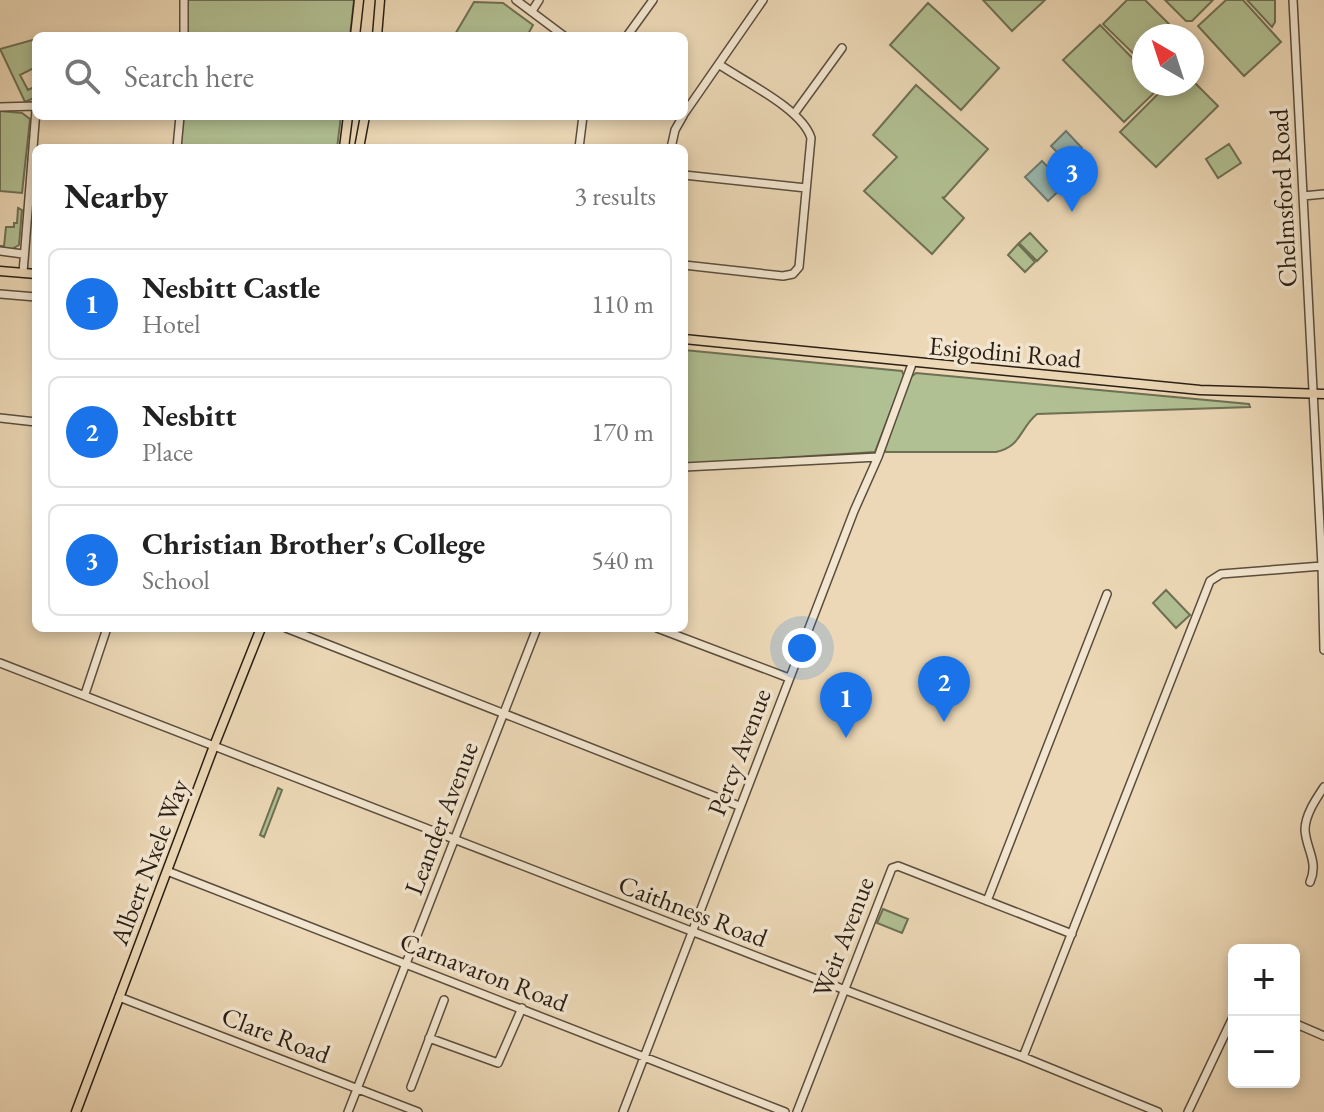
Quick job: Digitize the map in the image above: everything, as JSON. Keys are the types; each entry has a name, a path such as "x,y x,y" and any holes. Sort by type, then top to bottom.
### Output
{"main road":[{"path":"355,32 359,0"},
{"path":"377,32 380,0"},
{"path":"344,144 348,120"},
{"path":"360,144 364,120"},
{"path":"0,271 32,274"},
{"name":"Esigodini Road","path":"688,339 912,364 1200,390 1324,394"},
{"name":"Albert Nxele Way","path":"76,1112 259,632"}],"street":[{"path":"184,0 184,32"},
{"path":"516,0 559,32"},
{"path":"532,11 539,0"},
{"path":"630,32 653,0"},
{"path":"688,108 763,0"},
{"name":"Chelmsford Road","path":"1293,0 1324,650"},
{"path":"794,114 842,48"},
{"path":"688,265 783,276 793,274 799,267 811,138 809,132 794,114 720,65"},
{"path":"0,107 32,108"},
{"path":"33,144 35,120"},
{"path":"177,144 180,120"},
{"path":"580,144 582,120"},
{"path":"672,144 680,120"},
{"path":"23,273 32,153"},
{"path":"688,175 806,188"},
{"path":"1303,196 1324,194"},
{"path":"0,251 23,254"},
{"path":"0,294 32,297"},
{"name":"Percy Avenue","path":"623,1112 912,364"},
{"path":"0,418 32,422"},
{"path":"688,467 878,457"},
{"path":"1023,1057 1210,581 1221,574 1322,566"},
{"path":"987,901 1107,594"},
{"path":"85,694 106,632"},
{"path":"296,632 739,806"},
{"name":"Leander Avenue","path":"348,1112 535,632"},
{"path":"668,632 789,678"},
{"name":"Caithness Road","path":"0,663 1023,1057 1158,1112"},
{"path":"1310,882 1314,864 1305,830 1306,822 1324,787"},
{"name":"Weir Avenue","path":"797,1112 892,868 898,866 1072,934"},
{"name":"Carnavaron Road","path":"167,871 785,1112"},
{"name":"Clare Road","path":"119,997 418,1112"},
{"path":"411,1087 444,1000"},
{"path":"429,1038 498,1063 522,1008"},
{"path":"1188,1112 1234,1016"},
{"path":"1300,1026 1324,1036"}],"green space":[{"path":"188,0 354,0 350,32 186,32"},
{"path":"983,0 1045,0 1012,31"},
{"path":"1127,0 1145,0 1169,24 1132,24 1132,52 1103,24"},
{"path":"1165,0 1213,0 1192,21 1186,21"},
{"path":"1226,0 1243,0 1281,42 1244,76 1204,33 1204,24 1200,24"},
{"path":"1247,0 1275,0 1275,22 1272,27"},
{"path":"474,2 503,3 533,25 529,32 456,32"},
{"path":"928,3 999,68 961,110 890,45"},
{"path":"1100,25 1132,58 1132,96 1151,96 1124,122 1063,60"},
{"path":"32,40 32,69 20,75 28,90 32,88 32,99 25,102 0,49"},
{"path":"916,85 988,149 942,197 964,218 932,254 864,191 897,157 873,135"},
{"path":"1204,92 1218,106 1156,167 1120,132 1156,96 1204,96"},
{"path":"0,111 22,113 30,119 22,193 0,191"},
{"path":"180,120 340,120 338,144 178,144"},
{"path":"1229,144 1241,163 1218,178 1206,159"},
{"path":"18,208 22,210 19,245 12,249 0,248 4,246 6,227 14,227 17,223"},
{"path":"1030,233 1047,251 1037,261 1019,243"},
{"path":"1018,244 1035,262 1025,272 1008,255"},
{"path":"688,350 902,371 904,376 875,452 688,464"},
{"path":"916,373 1249,404 1250,407 1037,414 1011,446 996,452 886,452 884,449 911,377"},
{"path":"1166,590 1190,615 1176,628 1153,603"},
{"path":"278,788 282,790 264,837 260,835"},
{"path":"883,909 908,919 902,933 877,923"}],"water":[{"path":"1066,131 1082,148 1068,163 1051,146"},
{"path":"1042,161 1065,185 1048,201 1025,177"}],"place":[{"name":"Christian Brother's College","path":"1072,212"},
{"name":"Nesbitt","path":"944,722"},
{"name":"Nesbitt Castle","path":"846,738"}]}
